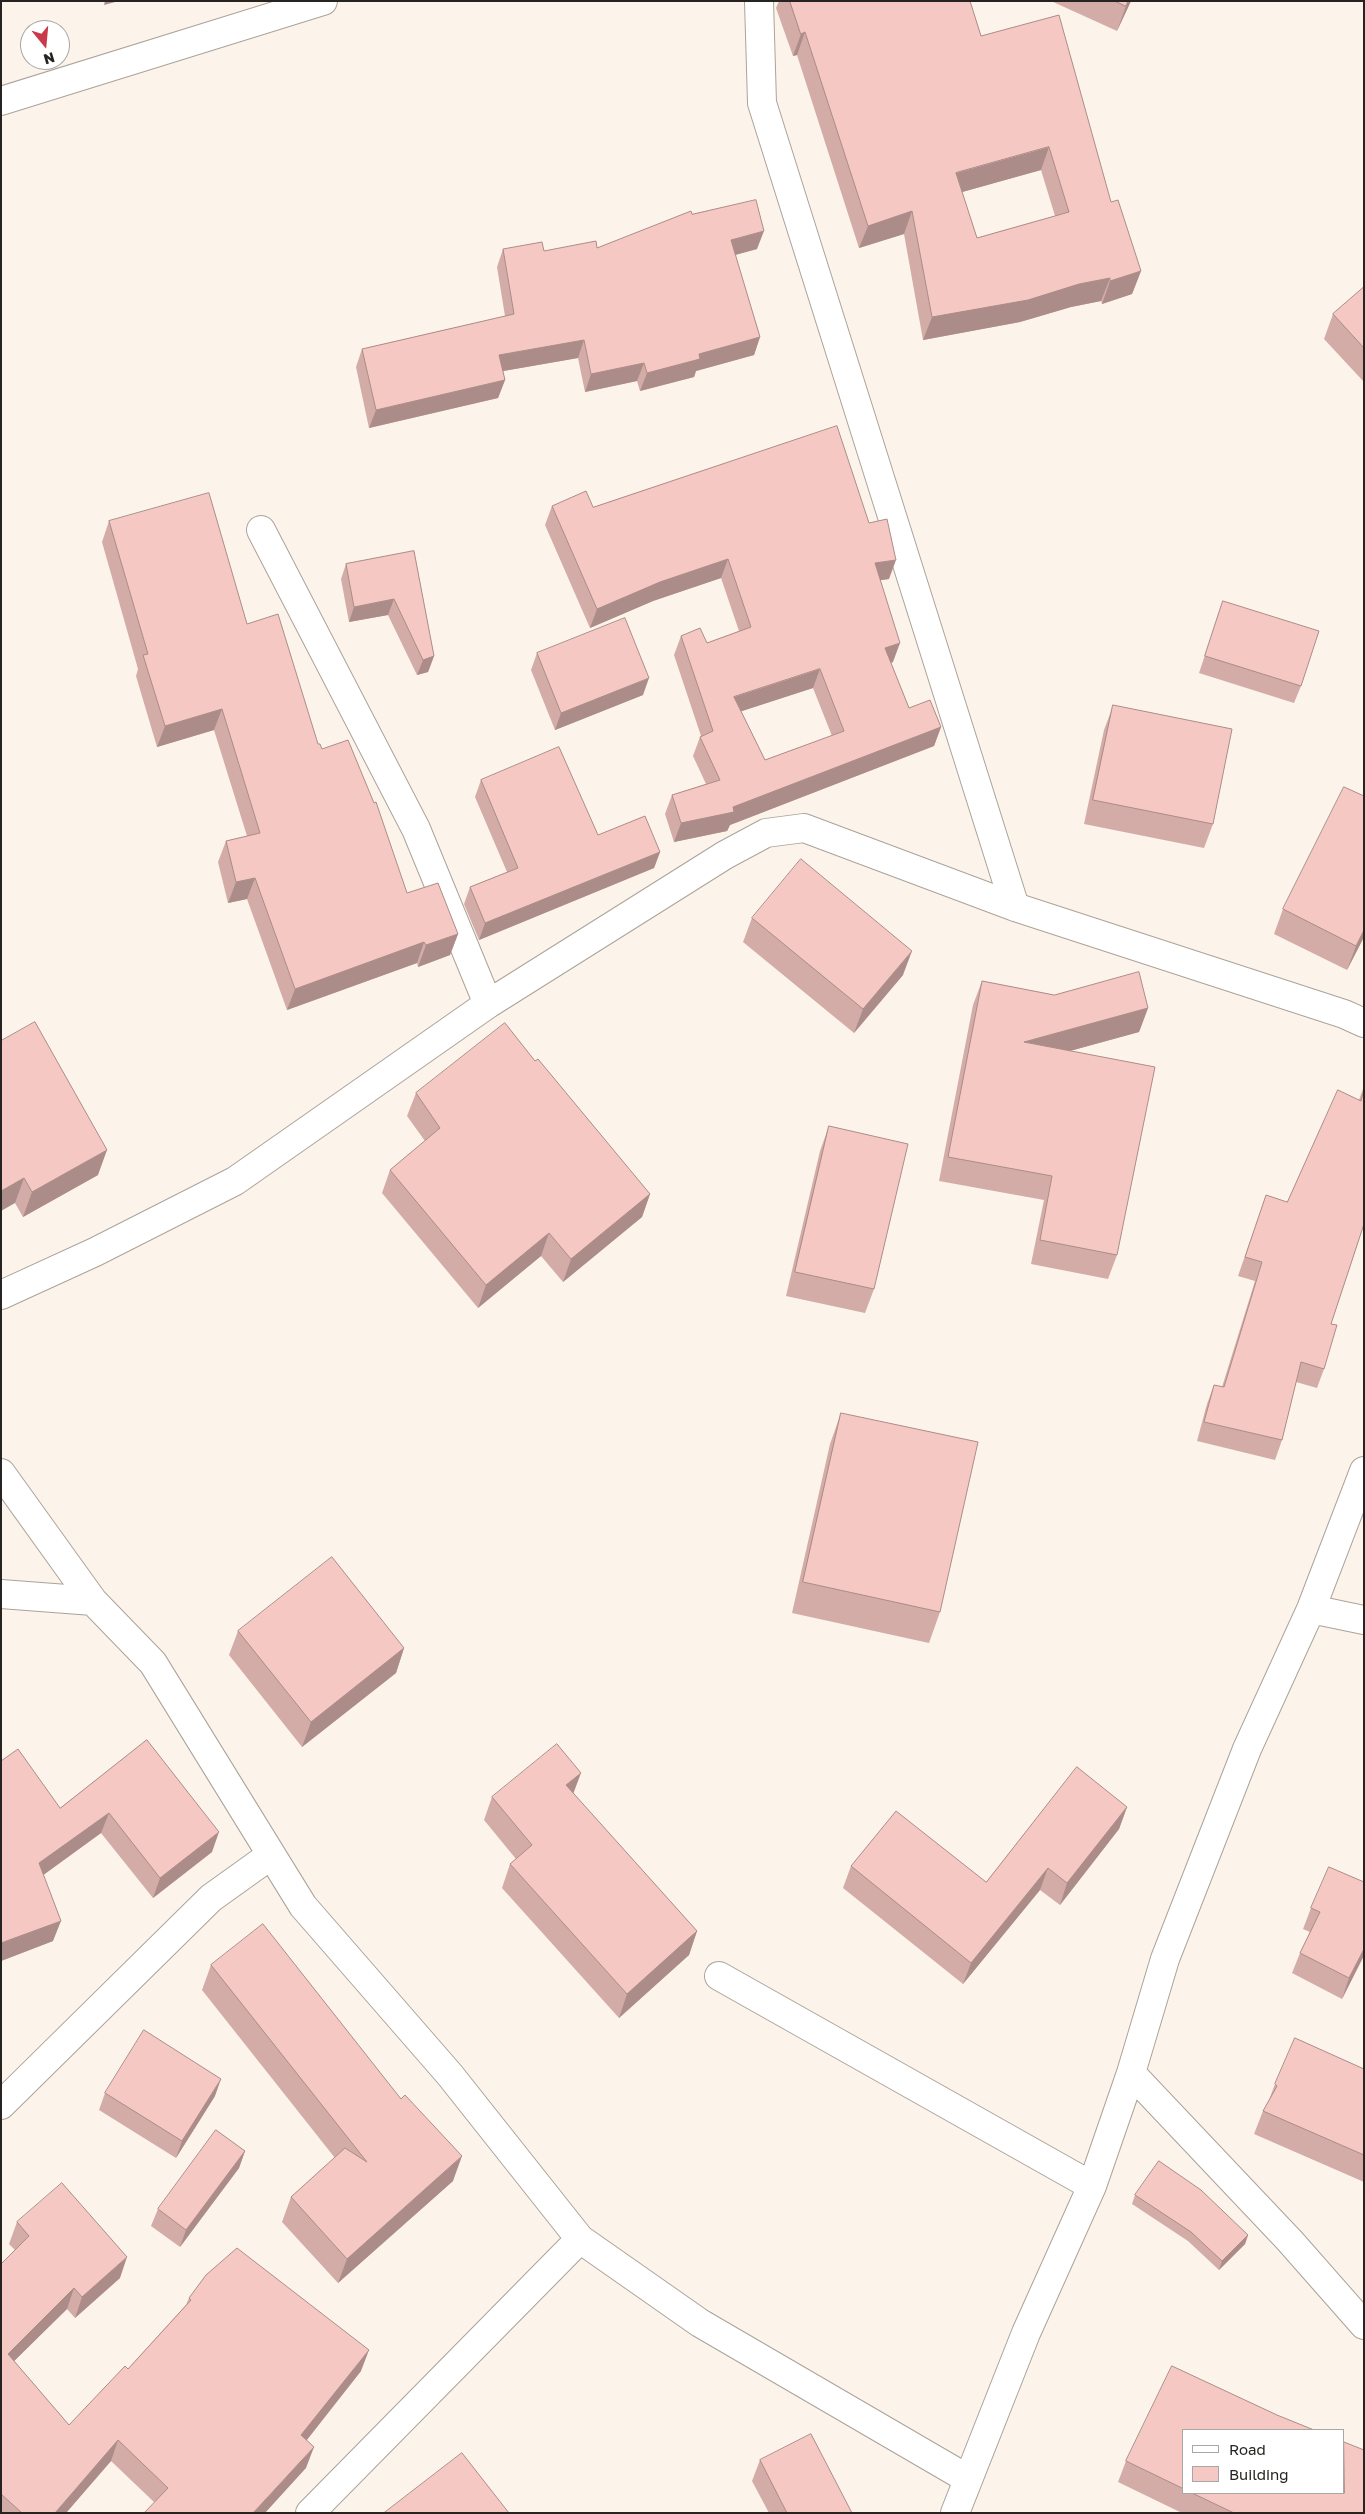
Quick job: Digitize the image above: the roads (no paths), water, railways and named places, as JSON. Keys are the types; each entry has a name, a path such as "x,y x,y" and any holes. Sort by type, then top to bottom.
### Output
{"street":[{"path":"1,101 323,1"},
{"path":"759,1 762,103 1015,907"},
{"path":"261,530 416,829 488,1004"},
{"path":"1,1296 95,1252 235,1181 488,1004 725,855 766,833 804,828 1015,907 1344,1014 1364,1023"},
{"path":"955,2513 1026,2333 1092,2186 1131,2073 1166,1959 1246,1749 1311,1609 1364,1470"},
{"path":"1,1473 93,1601 153,1663 303,1906 450,2075 580,2239 700,2323 968,2479"},
{"path":"1,1594 93,1601"},
{"path":"1311,1609 1364,1620"},
{"path":"1,2105 211,1898 271,1855"},
{"path":"719,1976 1092,2186"},
{"path":"1131,2073 1290,2242 1364,2325"},
{"path":"310,2513 580,2239"}]}
